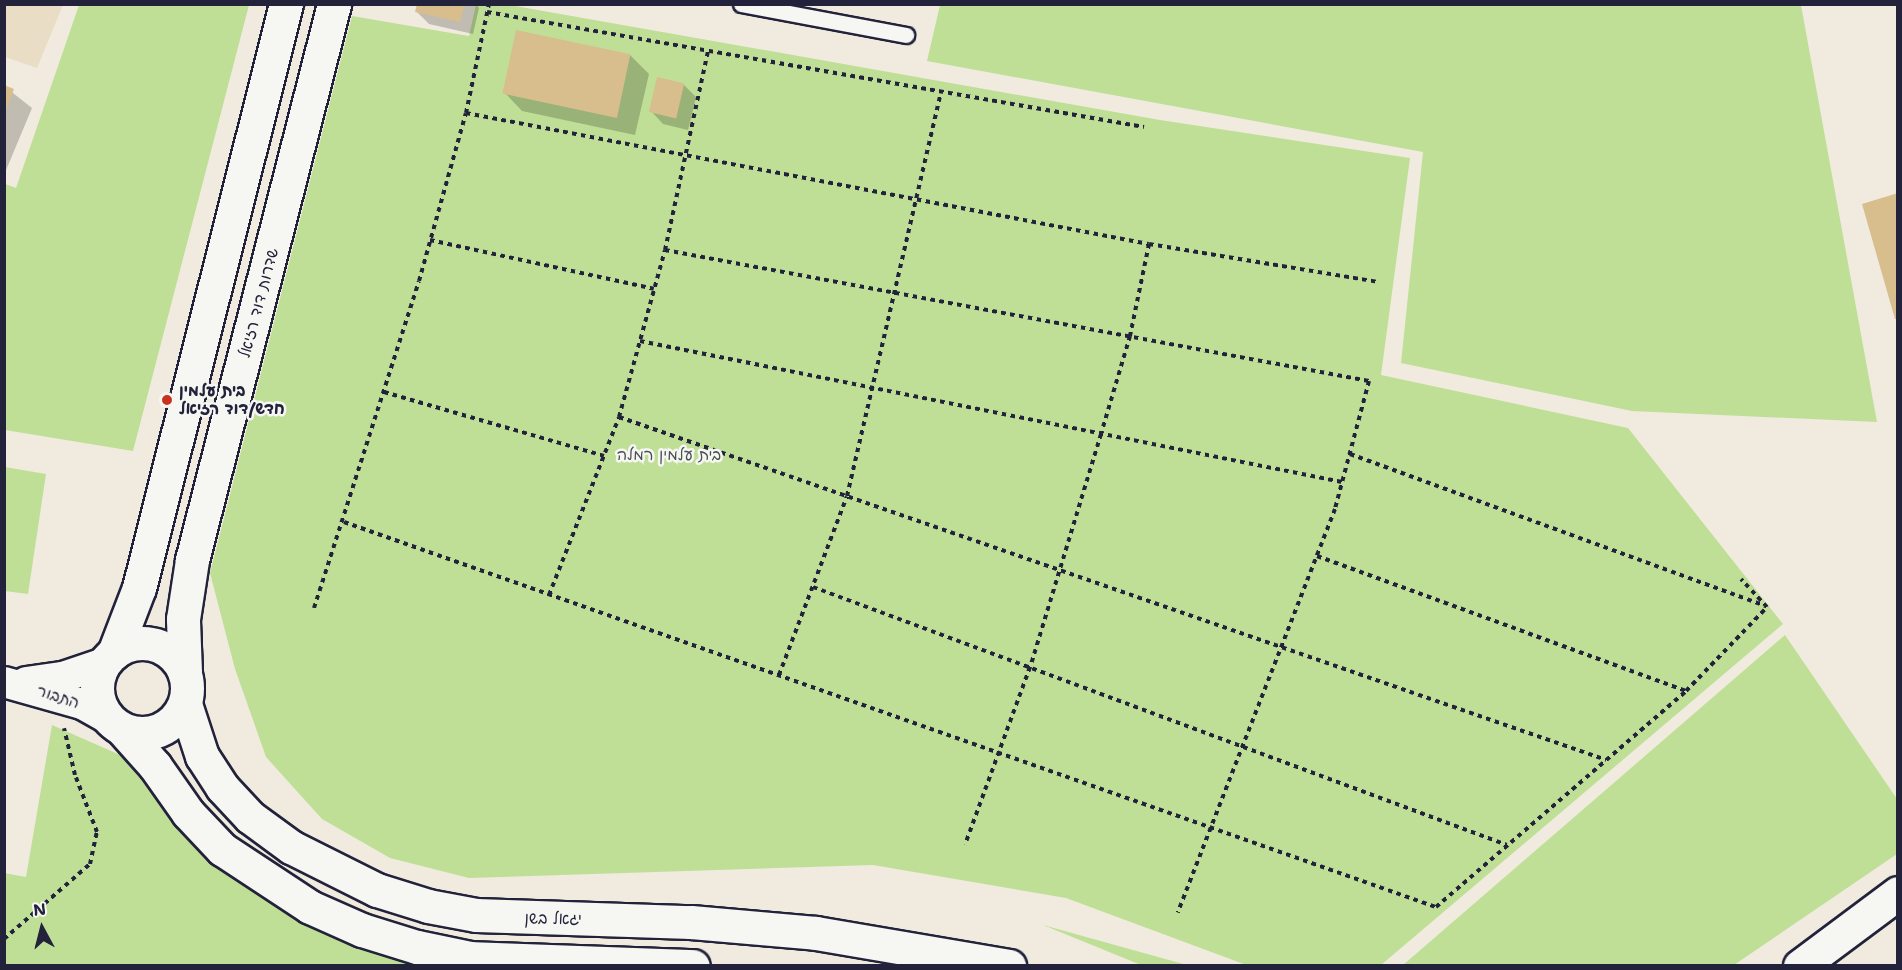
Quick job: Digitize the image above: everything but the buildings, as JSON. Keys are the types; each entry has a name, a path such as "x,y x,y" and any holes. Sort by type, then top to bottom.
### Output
{"main road":[{"path":"285,4 139,588 97,686 98,698 116,724 155,766 188,813 222,849 302,902 362,930 417,947 470,958 693,966"},
{"name":"שדרות דוד רזיאל","path":"185,688 183,619 192,560 334,4"},
{"path":"109,658 140,643 167,650 185,688 177,717 159,730 137,733 116,724"},
{"name":"יגאל בשן","path":"185,688 202,756 222,787 250,817 330,869 387,893 476,915 691,922 816,933 1009,966"},
{"path":"1800,966 1898,893"}],"street":[{"name":"התבור","path":"4,682 37,682 109,658"},
{"name":"התבור","path":"4,682 56,695 116,724"}],"lane":[{"path":"741,4 906,35"}],"path":[{"path":"314,608 344,522 430,240 466,113 489,4"},
{"path":"487,12 1144,127"},
{"path":"549,595 619,417 664,250 708,51"},
{"path":"779,675 847,496 941,91"},
{"path":"466,113 686,154 916,201 1149,244 1378,282"},
{"path":"430,240 654,289"},
{"path":"965,845 1029,667 1101,434 1130,336 1149,244"},
{"path":"664,250 1369,381 1342,482 1317,556 1245,747 1178,912"},
{"path":"640,341 1342,482"},
{"path":"384,392 604,456"},
{"path":"619,417 1606,760"},
{"path":"1350,454 1767,607"},
{"path":"344,522 1436,907 1686,691 1767,607"},
{"path":"1317,556 1686,691"},
{"path":"1741,579 1767,607"},
{"path":"813,587 1507,845"},
{"path":"4,939 90,864 97,832 75,775 56,695"}],"shaded area":[{"path":"5,4 63,5 37,68 5,57"}],"green space":[{"name":"בית עלמין רמלה","path":"504,4 1160,120 1410,158 1381,375 1628,428 1783,624 1381,965 1249,966 1066,898 873,865 469,878 390,858 322,819 266,757 235,669 210,573 352,16 469,36 476,5"},
{"path":"79,5 249,5 133,451 5,430 5,184 16,188"},
{"path":"940,5 1801,5 1877,422 1632,411 1401,363 1423,152 927,61"},
{"path":"5,467 46,474 28,594 5,591"},
{"path":"1785,635 1897,799 1897,854 1734,965 1403,965"},
{"path":"52,725 136,762 212,852 274,904 340,937 417,965 5,965 4,873 26,877"},
{"path":"1043,925 1187,965 1141,965"}],"place":[{"name":"בית עלמין חדש/דוד רזיאל","path":"167,400"}]}
